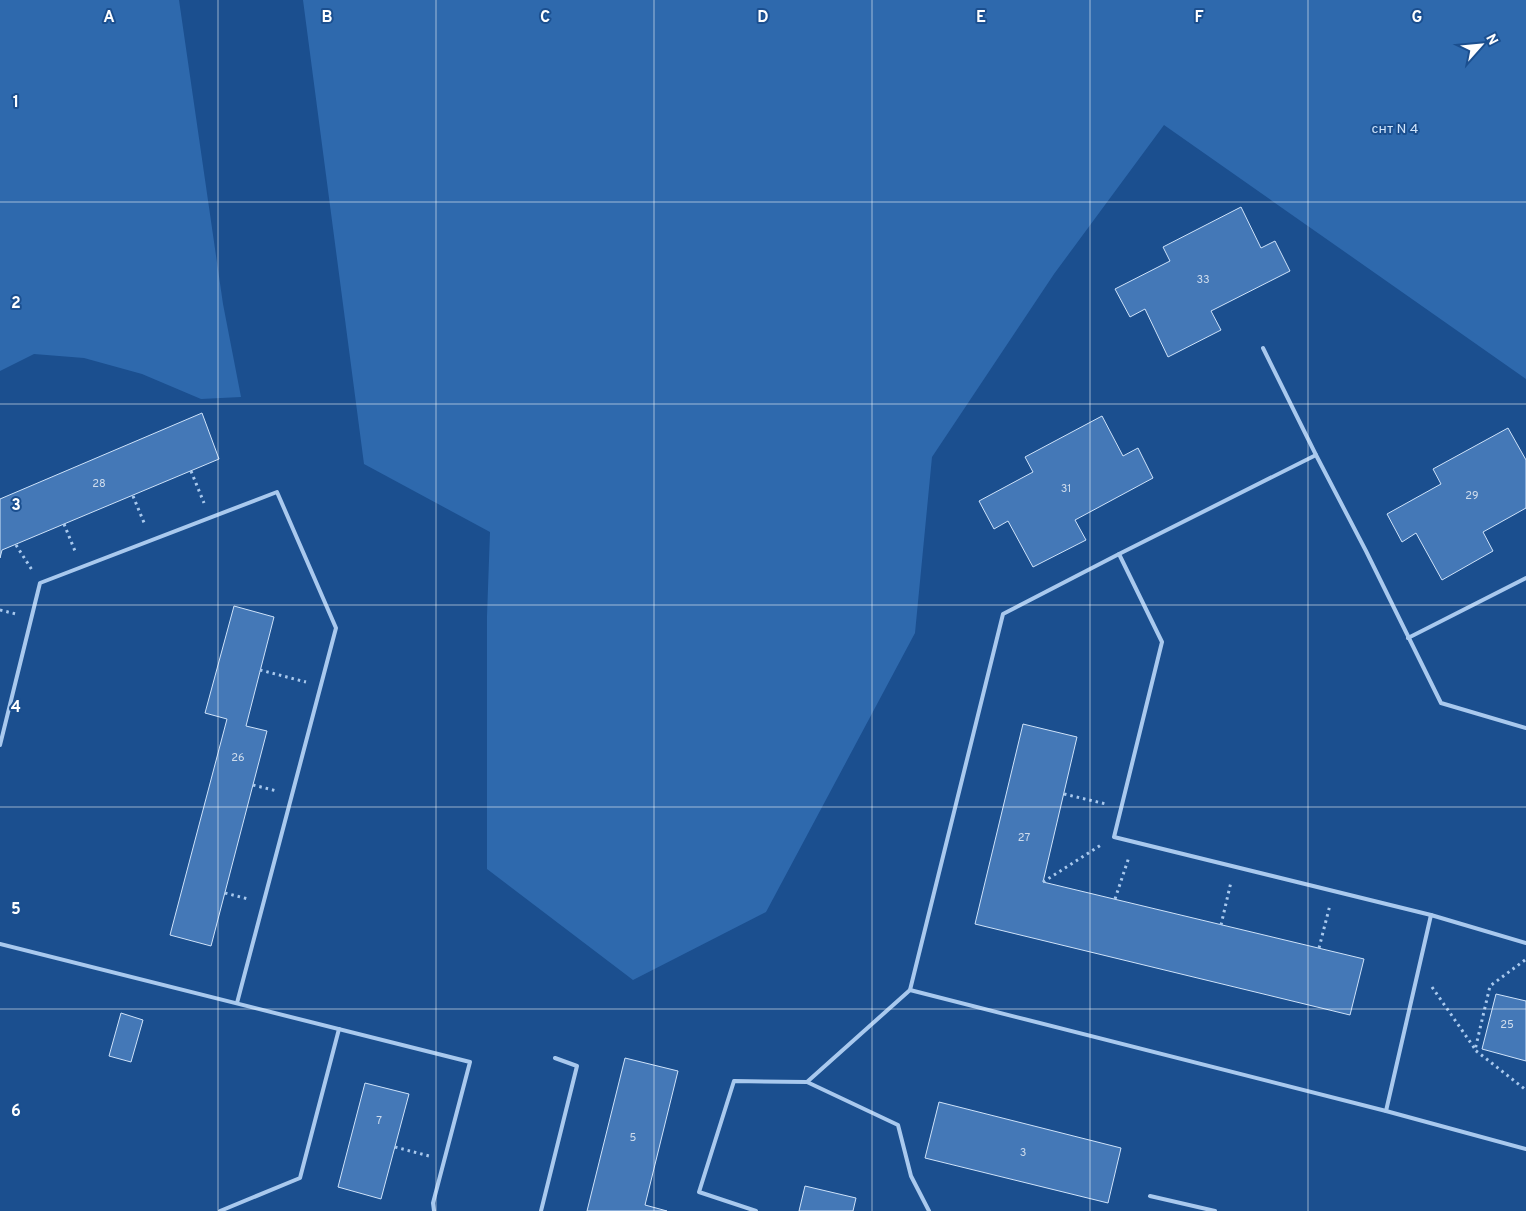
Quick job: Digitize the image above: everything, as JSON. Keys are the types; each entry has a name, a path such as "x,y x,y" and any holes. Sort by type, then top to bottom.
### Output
{"lane":[{"path":"1263,348 1441,704 1526,728"},
{"path":"806,1082 910,990 1003,614 1316,455"},
{"path":"0,745 40,583 277,492 336,628 237,1003"},
{"path":"1119,554 1162,642 1114,837 1431,915 1526,943"},
{"path":"1408,638 1526,578"},
{"path":"1386,1111 1431,915"},
{"path":"0,944 470,1062 433,1203 434,1211"},
{"path":"910,990 1386,1111 1526,1149"},
{"path":"220,1211 300,1178 339,1028"},
{"path":"541,1211 577,1066 555,1058"},
{"path":"756,1211 698,1192 734,1081 806,1082 898,1125 911,1176 929,1211"},
{"path":"1150,1196 1215,1211"}],"path":[{"path":"191,471 211,518"},
{"path":"133,496 151,540"},
{"path":"64,524 82,567"},
{"path":"16,545 40,583"},
{"path":"260,670 320,686"},
{"path":"253,785 292,795"},
{"path":"1064,794 1121,807"},
{"path":"1043,882 1114,837"},
{"path":"1115,900 1134,842"},
{"path":"1221,925 1234,866"},
{"path":"1319,948 1333,890"},
{"path":"225,893 263,904"},
{"path":"1475,1050 1490,986 1526,959"},
{"path":"1419,968 1475,1050 1526,1090"},
{"path":"395,1147 444,1160"}],"green space":[{"path":"0,0 179,0 223,304 241,397 201,399 142,374 84,358 34,354 0,371"},
{"name":"снт N 4","path":"303,0 1526,0 1526,379 1164,125 1054,274 932,457 915,633 766,912 633,980 487,869 487,616 490,532 364,464"}],"building":[{"path":"1241,207 1261,248 1275,241 1290,271 1211,311 1221,330 1168,357 1145,309 1130,317 1115,289 1170,261 1163,247"},
{"path":"202,413 219,459 2,550 0,558 0,499"},
{"path":"1102,416 1123,456 1138,448 1153,478 1075,520 1086,540 1033,567 1008,521 994,529 979,501 1033,472 1025,457"},
{"path":"1508,428 1526,460 1526,508 1483,532 1493,551 1442,580 1416,533 1402,542 1387,514 1441,484 1433,469"},
{"path":"234,606 274,617 246,726 267,731 211,946 170,935 227,719 205,713"},
{"path":"1023,724 1077,737 1043,882 1364,959 1350,1015 975,924"},
{"path":"1496,994 1526,1001 1526,1061 1482,1049"},
{"path":"121,1013 143,1020 131,1062 109,1056"},
{"path":"625,1058 678,1071 645,1205 667,1211 587,1211"},
{"path":"365,1083 409,1094 381,1199 338,1187"},
{"path":"939,1102 1121,1148 1108,1203 925,1158"},
{"path":"805,1186 856,1198 853,1211 799,1211"}]}
